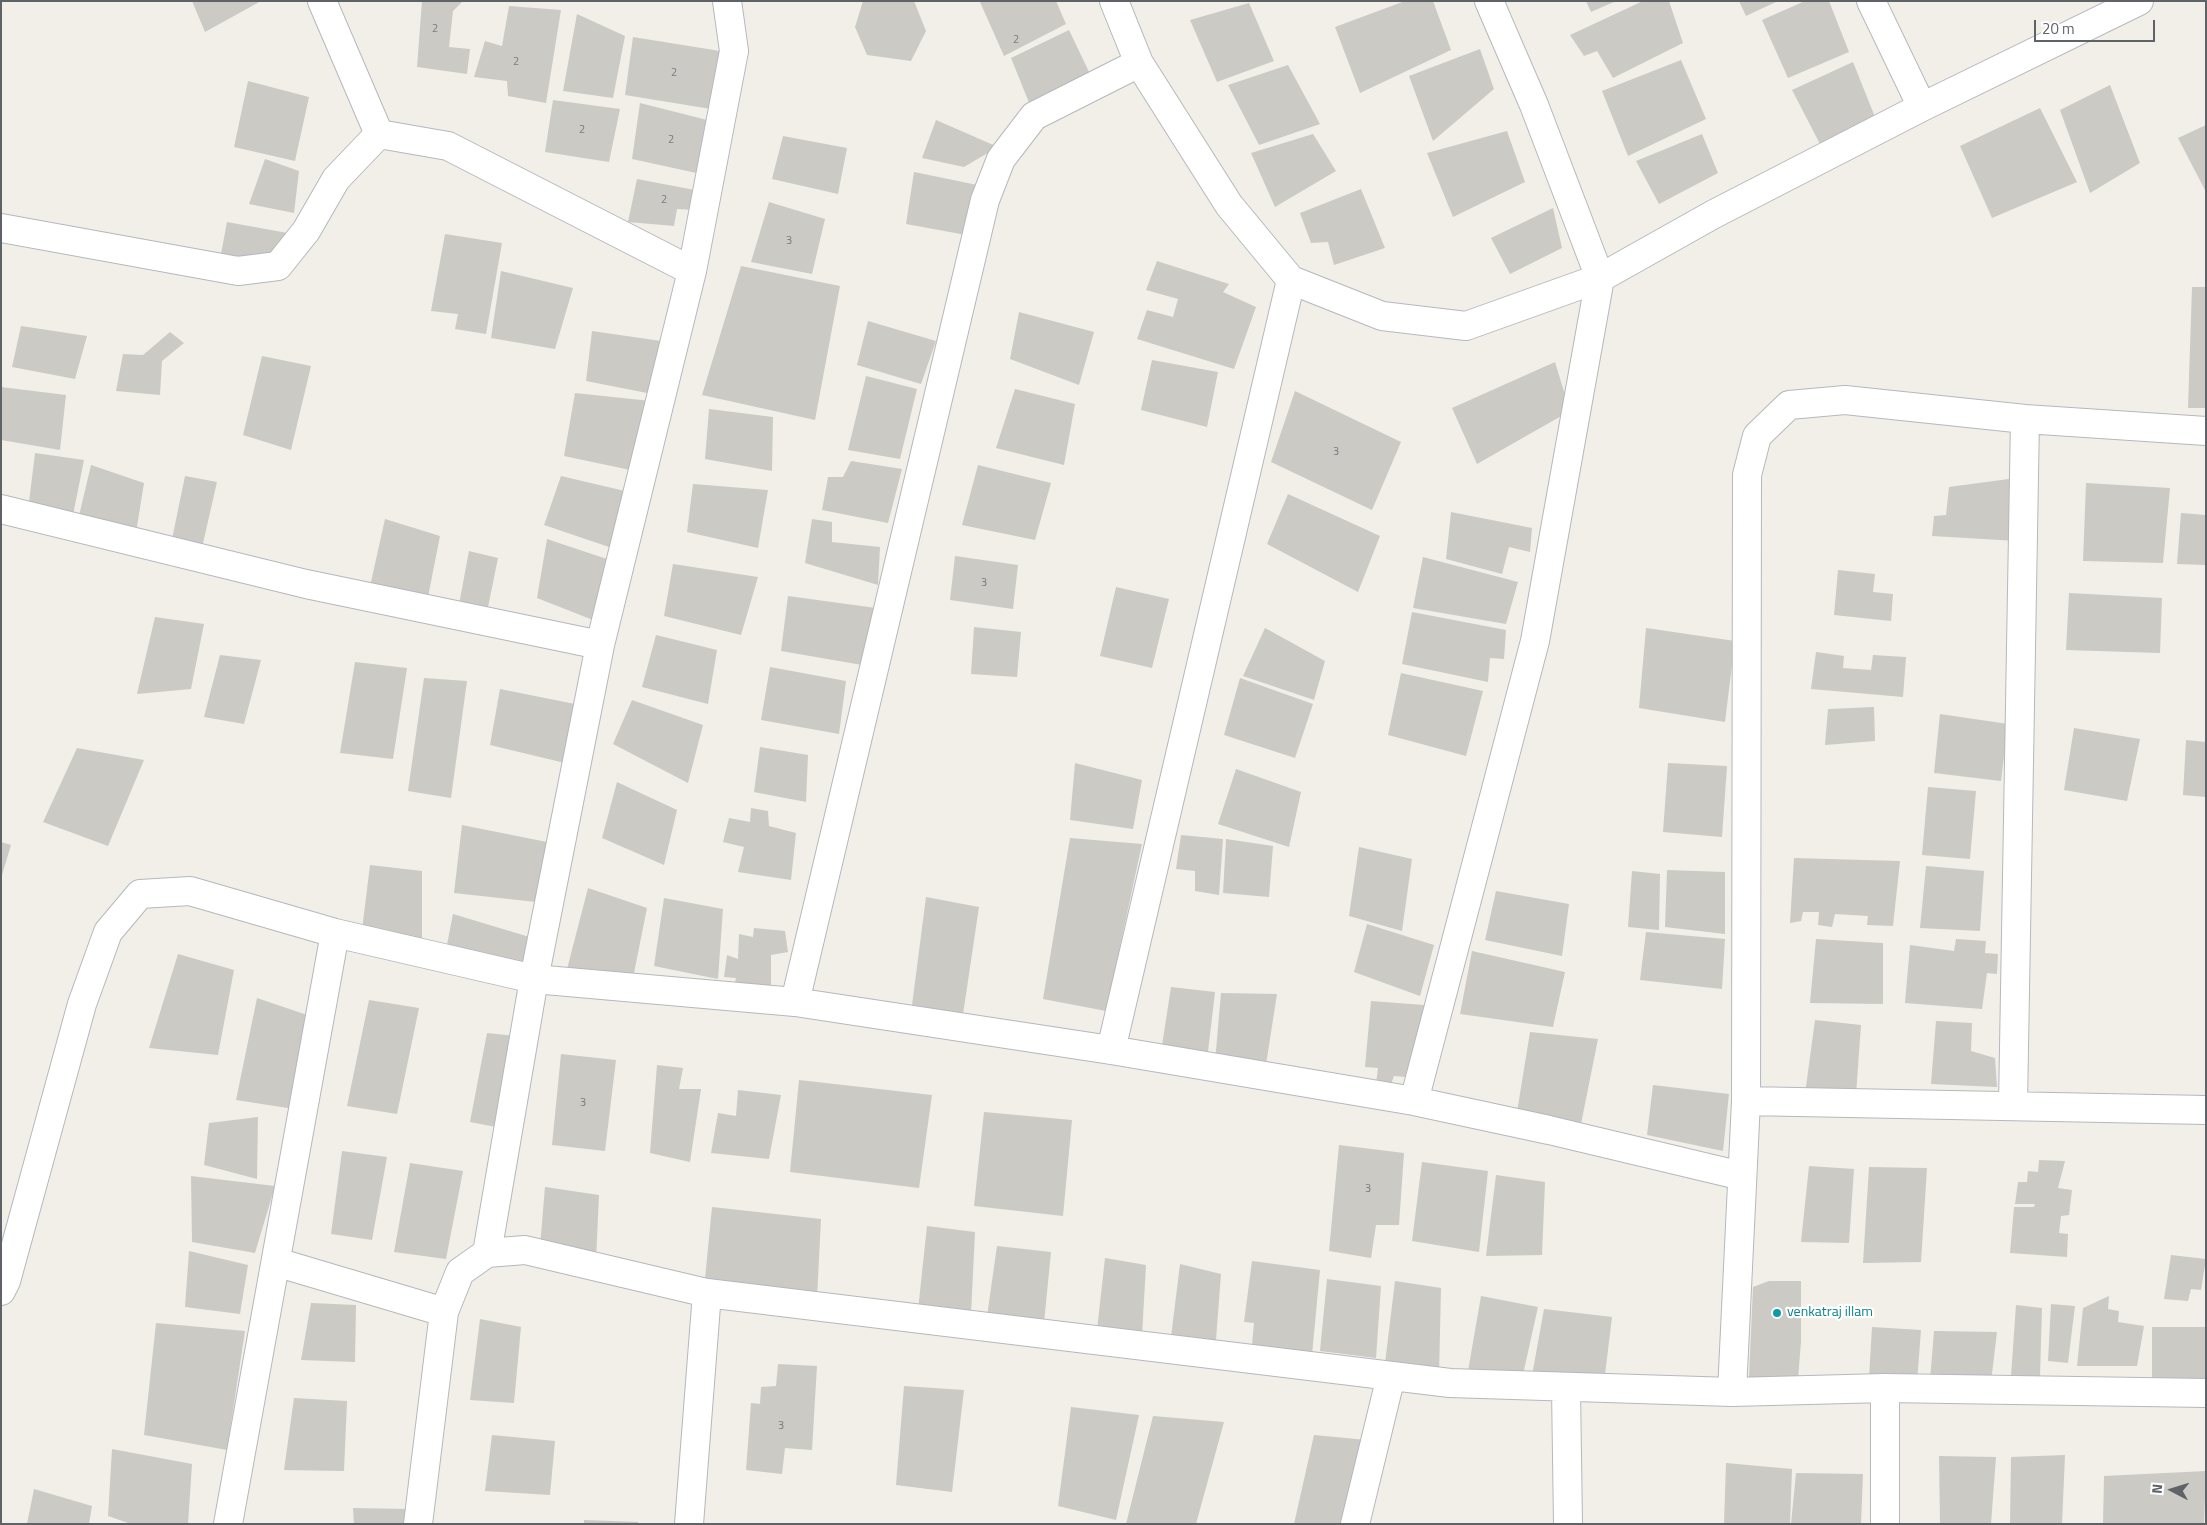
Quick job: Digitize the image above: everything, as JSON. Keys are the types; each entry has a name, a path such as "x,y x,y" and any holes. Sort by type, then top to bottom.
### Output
{"street":[{"path":"322,1 379,134"},
{"path":"487,1253 534,979 600,645 692,271 734,52 727,1"},
{"path":"1114,1 1139,63 1229,205 1290,280 1382,316 1466,326 1600,278 1714,214 2138,1"},
{"path":"1414,1101 1536,641 1600,278 1534,105 1489,1"},
{"path":"1871,1 1922,108"},
{"path":"795,1002 984,200 1001,159 1034,116 1139,63"},
{"path":"1,228 238,271 278,266 306,231 336,179 379,134"},
{"path":"379,134 448,146 692,271"},
{"path":"1111,1050 1290,280"},
{"path":"1732,1392 1746,1101 1746,475 1757,436 1789,405 1845,400 2025,419 2206,431"},
{"path":"2013,1105 2025,419"},
{"path":"1,509 306,584 600,645"},
{"path":"3,1284 82,1004 108,932 140,894 190,891 335,933 534,979 795,1002 1111,1050 1414,1101 1548,1130 1742,1176"},
{"path":"228,1524 335,933"},
{"path":"1746,1101 2206,1110"},
{"path":"418,1524 444,1312 460,1272 487,1253 525,1250 707,1293 1450,1383 1732,1392 1885,1388 2206,1393"},
{"path":"276,1262 444,1312"},
{"path":"688,1524 707,1293"},
{"path":"1355,1524 1391,1376"},
{"path":"1566,1388 1568,1524"},
{"path":"1885,1388 1885,1524"}],"building":[{"path":"192,1 261,1 205,32"},
{"path":"422,1 463,1 453,11 449,47 470,49 467,74 417,67"},
{"path":"863,1 914,1 926,31 911,61 867,55 855,27"},
{"path":"1056,1 1066,24 1004,56 980,2"},
{"path":"1405,1 1433,1 1451,50 1360,93 1335,27"},
{"path":"1586,1 1616,1 1591,12"},
{"path":"1643,1 1669,1 1683,43 1613,78 1597,51 1584,56 1570,35"},
{"path":"1739,1 1778,1 1746,16"},
{"path":"1805,1 1829,1 1849,52 1788,78 1762,20"},
{"path":"1249,3 1274,61 1217,82 1190,20"},
{"path":"509,6 561,10 546,103 508,96 507,81 474,77 485,41 502,46"},
{"path":"577,14 625,36 613,98 563,91"},
{"path":"1069,30 1091,76 1032,110 1011,58"},
{"path":"633,37 720,51 717,110 625,95"},
{"path":"1480,49 1494,89 1433,141 1409,76"},
{"path":"1681,60 1706,119 1628,156 1602,91"},
{"path":"1853,62 1875,117 1820,144 1792,90"},
{"path":"1288,65 1320,124 1259,145 1228,85"},
{"path":"248,81 309,97 295,161 234,147"},
{"path":"2110,85 2140,163 2090,193 2060,110"},
{"path":"553,100 620,109 609,162 545,152"},
{"path":"640,103 711,121 701,174 632,159"},
{"path":"2040,108 2077,182 1992,218 1960,146"},
{"path":"936,120 998,147 964,167 922,158"},
{"path":"2206,125 2206,192 2178,138"},
{"path":"1507,131 1525,182 1453,217 1427,153"},
{"path":"1313,134 1336,171 1275,207 1251,153"},
{"path":"1702,134 1718,173 1659,204 1636,161"},
{"path":"783,136 847,148 838,194 772,179"},
{"path":"265,159 299,171 294,213 249,204"},
{"path":"914,172 982,186 966,235 906,224"},
{"path":"637,179 695,190 695,210 677,209 674,226 628,222"},
{"path":"1361,189 1385,248 1334,265 1328,242 1311,243 1300,213"},
{"path":"769,202 825,219 812,274 751,262"},
{"path":"1553,208 1562,248 1510,274 1491,238"},
{"path":"227,222 293,234 273,263 220,259"},
{"path":"445,234 502,243 486,334 455,329 458,314 431,311"},
{"path":"1157,261 1229,284 1223,292 1256,307 1234,369 1137,339 1147,310 1173,317 1178,299 1146,290"},
{"path":"741,266 840,286 815,420 702,395"},
{"path":"501,271 573,288 555,349 491,338"},
{"path":"2192,287 2206,287 2206,408 2188,408"},
{"path":"1019,312 1094,332 1079,385 1010,359"},
{"path":"868,321 936,341 921,384 857,365"},
{"path":"21,326 87,336 75,379 12,367"},
{"path":"592,331 668,342 652,394 586,381"},
{"path":"170,332 184,343 162,361 160,395 116,391 123,354 143,355"},
{"path":"262,356 311,366 291,450 243,435"},
{"path":"1152,360 1218,372 1207,427 1141,410"},
{"path":"1555,362 1570,411 1477,464 1452,408"},
{"path":"866,376 917,389 900,459 848,450"},
{"path":"1,387 66,395 60,450 1,440"},
{"path":"1015,389 1075,404 1064,465 996,448"},
{"path":"1295,391 1401,442 1372,510 1271,462"},
{"path":"575,393 651,401 635,471 564,456"},
{"path":"709,409 773,417 772,471 705,459"},
{"path":"35,453 84,460 72,520 28,510"},
{"path":"851,461 902,469 888,523 822,510 828,477 843,477"},
{"path":"91,465 144,483 135,539 78,520"},
{"path":"978,465 1051,483 1035,540 962,525"},
{"path":"185,476 217,482 201,552 171,544"},
{"path":"561,476 629,492 612,548 544,525"},
{"path":"2016,478 2017,541 1932,536 1934,516 1946,515 1949,487"},
{"path":"2086,483 2170,488 2163,563 2083,561"},
{"path":"693,484 768,490 758,548 687,532"},
{"path":"1288,494 1380,536 1358,592 1267,544"},
{"path":"1451,512 1532,528 1530,552 1509,547 1502,574 1446,559"},
{"path":"2181,513 2206,515 2206,565 2177,564"},
{"path":"385,519 440,536 427,602 369,591"},
{"path":"812,519 832,522 832,542 880,547 878,585 805,563"},
{"path":"547,539 610,560 598,622 537,598"},
{"path":"469,551 498,558 486,617 458,610"},
{"path":"955,556 1018,565 1013,609 950,600"},
{"path":"1423,557 1518,582 1506,624 1413,608"},
{"path":"673,564 758,577 741,635 664,616"},
{"path":"1838,570 1875,574 1873,592 1893,594 1891,621 1834,615"},
{"path":"1116,587 1169,599 1152,668 1100,656"},
{"path":"2069,593 2162,598 2160,653 2066,650"},
{"path":"788,596 876,608 862,665 781,651"},
{"path":"1412,612 1506,630 1504,659 1490,658 1488,682 1402,664"},
{"path":"155,617 204,624 191,689 137,694"},
{"path":"974,627 1021,632 1017,677 971,674"},
{"path":"1265,628 1325,661 1314,700 1243,676"},
{"path":"1646,628 1735,641 1725,722 1639,708"},
{"path":"656,635 717,650 708,704 642,687"},
{"path":"1816,652 1844,656 1843,668 1871,670 1873,655 1906,657 1903,697 1811,689"},
{"path":"220,655 261,660 244,724 204,717"},
{"path":"355,662 407,668 393,759 340,753"},
{"path":"770,667 846,681 839,734 761,720"},
{"path":"1401,673 1483,691 1466,756 1388,735"},
{"path":"424,678 467,681 451,798 408,791"},
{"path":"1240,678 1313,704 1295,758 1224,735"},
{"path":"500,689 580,705 569,764 490,745"},
{"path":"632,700 703,725 688,783 613,744"},
{"path":"1874,707 1875,741 1825,745 1828,709"},
{"path":"1940,714 2008,724 2001,781 1934,773"},
{"path":"2074,728 2140,739 2127,801 2064,790"},
{"path":"2186,740 2206,742 2206,797 2183,795"},
{"path":"760,747 808,755 806,802 754,792"},
{"path":"77,748 144,760 108,846 43,822"},
{"path":"1075,763 1142,780 1133,829 1070,820"},
{"path":"1668,763 1727,766 1722,837 1663,832"},
{"path":"1236,769 1301,792 1289,847 1218,824"},
{"path":"617,782 677,810 664,865 602,838"},
{"path":"1928,787 1976,791 1970,859 1922,855"},
{"path":"751,808 768,811 769,826 796,833 791,880 738,872 744,847 723,842 729,818 750,822"},
{"path":"462,825 547,842 536,902 454,893"},
{"path":"1181,835 1223,839 1219,895 1195,891 1195,871 1176,869"},
{"path":"1070,838 1142,844 1106,1011 1043,999"},
{"path":"1226,839 1273,846 1269,897 1223,893"},
{"path":"1,842 11,845 2,875 1,875"},
{"path":"1359,847 1412,859 1402,931 1349,916"},
{"path":"1794,858 1900,861 1893,926 1867,925 1868,916 1835,914 1832,927 1818,925 1819,912 1803,912 1801,921 1790,923"},
{"path":"370,865 422,871 422,942 362,930"},
{"path":"1926,866 1984,871 1980,931 1920,928"},
{"path":"1667,870 1725,872 1725,934 1665,927"},
{"path":"1632,871 1660,874 1659,930 1628,927"},
{"path":"588,888 647,908 632,983 566,973"},
{"path":"1496,891 1569,904 1562,956 1485,940"},
{"path":"926,897 979,907 962,1021 911,1013"},
{"path":"664,898 723,909 718,979 654,966"},
{"path":"453,914 536,939 528,974 446,950"},
{"path":"1367,924 1434,945 1420,996 1354,972"},
{"path":"754,928 785,931 788,952 771,955 771,993 734,988 736,978 724,977 727,955 738,959 739,934 753,937"},
{"path":"1646,932 1725,939 1722,989 1640,980"},
{"path":"1816,939 1883,943 1883,1004 1810,1003"},
{"path":"1956,939 1986,941 1985,953 1998,954 1997,974 1987,973 1982,1009 1905,1003 1910,945 1954,951"},
{"path":"1472,951 1565,972 1553,1027 1460,1014"},
{"path":"178,954 234,970 218,1055 149,1048"},
{"path":"1171,987 1215,992 1207,1060 1161,1052"},
{"path":"1221,993 1277,994 1265,1071 1215,1062"},
{"path":"257,998 313,1017 294,1109 236,1100"},
{"path":"369,1000 419,1008 397,1114 347,1106"},
{"path":"1371,1001 1424,1005 1416,1078 1394,1076 1390,1087 1376,1084 1378,1068 1365,1067"},
{"path":"1815,1020 1861,1025 1856,1095 1805,1094"},
{"path":"1936,1021 1972,1023 1971,1051 1995,1058 1997,1087 1931,1084"},
{"path":"1530,1032 1598,1039 1581,1124 1517,1112"},
{"path":"487,1033 516,1036 501,1128 470,1122"},
{"path":"561,1054 616,1060 605,1151 552,1145"},
{"path":"657,1065 683,1068 679,1089 701,1089 690,1162 650,1153"},
{"path":"799,1080 932,1095 919,1188 790,1172"},
{"path":"1653,1085 1729,1094 1723,1151 1647,1135"},
{"path":"738,1090 781,1095 769,1159 711,1153 718,1113 736,1116"},
{"path":"984,1112 1072,1120 1063,1216 974,1206"},
{"path":"258,1117 257,1179 204,1165 209,1123"},
{"path":"1339,1145 1404,1153 1399,1225 1376,1225 1371,1258 1329,1251"},
{"path":"342,1151 387,1157 372,1240 331,1234"},
{"path":"2039,1160 2065,1161 2058,1188 2072,1190 2069,1215 2061,1216 2059,1233 2068,1234 2067,1257 2010,1253 2014,1207 2034,1207 2035,1204 2015,1204 2018,1182 2027,1182 2028,1171 2038,1172"},
{"path":"1422,1162 1488,1171 1479,1252 1412,1241"},
{"path":"410,1163 463,1171 446,1259 394,1252"},
{"path":"1809,1166 1854,1169 1849,1243 1801,1242"},
{"path":"1869,1167 1927,1168 1921,1262 1863,1263"},
{"path":"1496,1175 1545,1182 1542,1255 1486,1256"},
{"path":"191,1176 275,1186 255,1253 192,1242"},
{"path":"545,1187 599,1195 596,1260 540,1246"},
{"path":"712,1207 821,1219 817,1298 705,1279"},
{"path":"927,1226 975,1232 971,1314 918,1310"},
{"path":"997,1246 1051,1252 1044,1323 987,1316"},
{"path":"189,1251 248,1265 240,1314 185,1307"},
{"path":"2171,1255 2206,1259 2201,1290 2191,1289 2188,1301 2164,1299"},
{"path":"1105,1258 1146,1265 1142,1336 1097,1330"},
{"path":"1252,1261 1320,1270 1312,1355 1252,1345 1254,1323 1244,1322"},
{"path":"1180,1264 1221,1274 1216,1340 1171,1337"},
{"path":"1327,1279 1381,1286 1376,1358 1320,1351"},
{"path":"1395,1281 1441,1288 1439,1375 1385,1363"},
{"name":"venkatraj illam","path":"1769,1281 1801,1281 1801,1342 1798,1379 1749,1377 1753,1287"},
{"path":"1481,1296 1538,1307 1522,1379 1468,1371"},
{"path":"2109,1296 2108,1309 2119,1311 2118,1322 2144,1326 2137,1366 2077,1366 2083,1308"},
{"path":"311,1303 356,1305 355,1362 301,1360"},
{"path":"2051,1304 2075,1306 2068,1363 2048,1361"},
{"path":"2016,1305 2042,1308 2040,1376 2011,1376"},
{"path":"1544,1309 1612,1317 1604,1383 1531,1381"},
{"path":"480,1319 521,1327 514,1403 470,1400"},
{"path":"156,1323 245,1331 227,1450 144,1435"},
{"path":"1872,1327 1921,1330 1917,1382 1869,1378"},
{"path":"2152,1327 2206,1327 2206,1379 2152,1383"},
{"path":"1934,1331 1997,1332 1991,1382 1930,1380"},
{"path":"778,1364 817,1366 812,1450 785,1448 782,1474 746,1470 751,1403 760,1404 761,1387 776,1386"},
{"path":"904,1386 964,1390 952,1492 896,1485"},
{"path":"294,1398 347,1401 344,1471 284,1470"},
{"path":"1071,1407 1139,1415 1116,1520 1058,1506"},
{"path":"1153,1416 1224,1422 1196,1524 1126,1524"},
{"path":"492,1435 555,1441 550,1495 485,1491"},
{"path":"1314,1435 1367,1440 1347,1524 1294,1524"},
{"path":"112,1449 192,1464 188,1524 131,1524 108,1516"},
{"path":"2065,1455 2062,1524 2010,1524 2011,1457"},
{"path":"1939,1456 1996,1457 1991,1524 1940,1524"},
{"path":"1726,1463 1792,1469 1790,1524 1724,1524"},
{"path":"2206,1471 2204,1524 2103,1524 2104,1476"},
{"path":"1796,1473 1863,1474 1861,1524 1791,1524"},
{"path":"34,1489 92,1506 89,1524 27,1524"},
{"path":"353,1508 408,1509 407,1524 354,1524"},
{"path":"584,1520 638,1522 638,1524 584,1524"}],"place":[{"name":"venkatraj illam","path":"1777,1313"}]}
